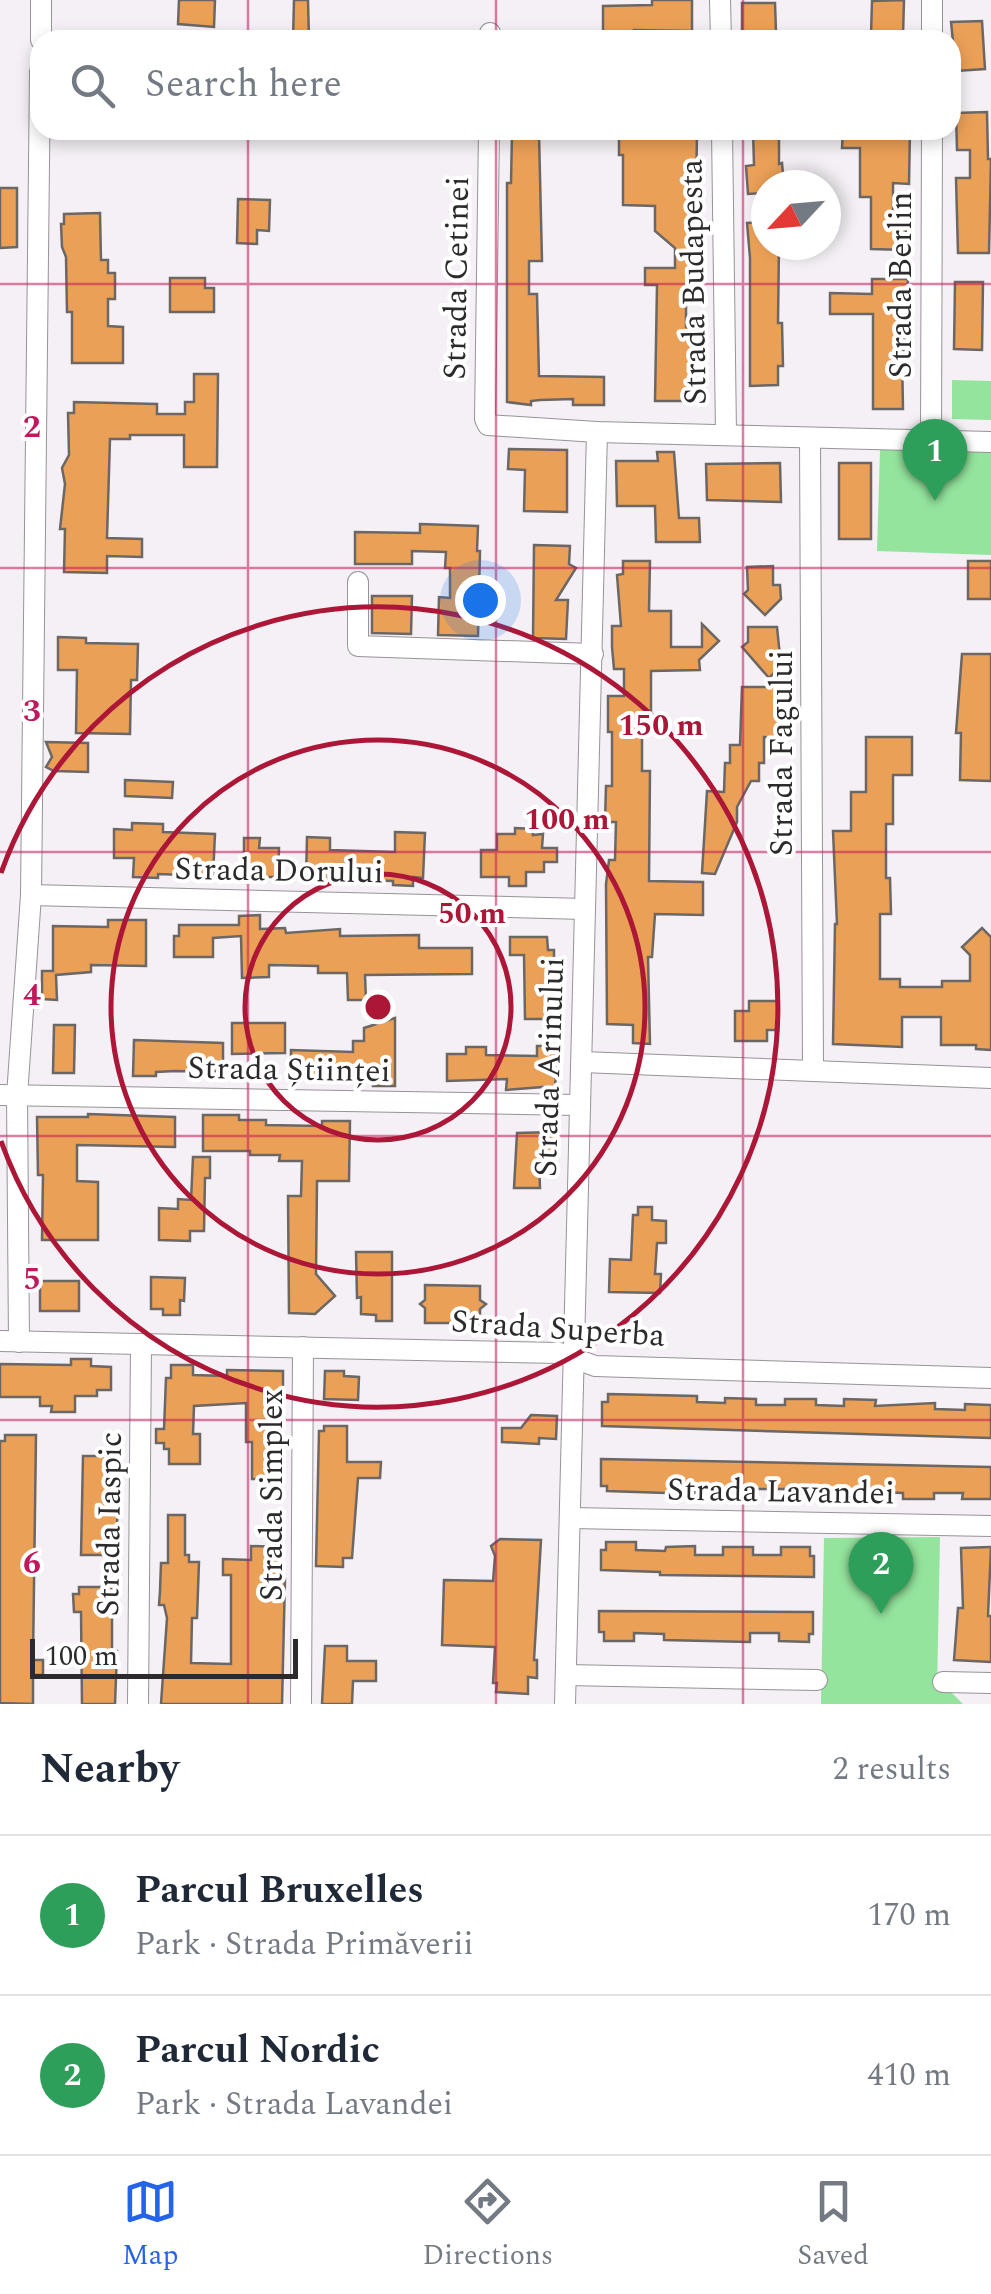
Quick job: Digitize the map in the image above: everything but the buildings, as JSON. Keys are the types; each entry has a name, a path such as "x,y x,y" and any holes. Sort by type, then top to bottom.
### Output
{"street":[{"path":"40,30 41,0"},
{"path":"720,0 721,30"},
{"path":"932,0 932,30"},
{"path":"9,1342 8,1096 32,894 39,140"},
{"name":"Strada Cetinei","path":"489,140 485,419 488,426 597,432"},
{"name":"Strada Budapesta","path":"722,140 726,434"},
{"name":"Strada Berlin","path":"931,440 932,140"},
{"path":"597,432 991,442"},
{"name":"Strada Arinului","path":"565,1704 597,432"},
{"name":"Strada Fagului","path":"810,438 813,1068"},
{"path":"358,582 358,646 592,654"},
{"name":"Strada Dorului","path":"32,894 585,909"},
{"path":"582,1062 813,1068 991,1078"},
{"name":"Strada Științei","path":"8,1096 578,1105"},
{"name":"Strada Superba","path":"9,1342 560,1353 595,1366 991,1378"},
{"name":"Strada Iaspic","path":"138,1704 142,1344"},
{"name":"Strada Simplex","path":"301,1704 303,1347"},
{"name":"Strada Lavandei","path":"570,1518 991,1526"},
{"path":"566,1674 816,1680"},
{"path":"943,1682 991,1683"}],"green space":[{"path":"952,380 991,381 991,420 952,419"},
{"path":"880,450 991,450 991,555 877,551"},
{"path":"940,1537 937,1689 949,1690 963,1704 821,1704 824,1538"}],"place":[{"name":"Parcul Bruxelles","path":"935,501"},
{"name":"Parcul Nordic","path":"881,1614"}]}
